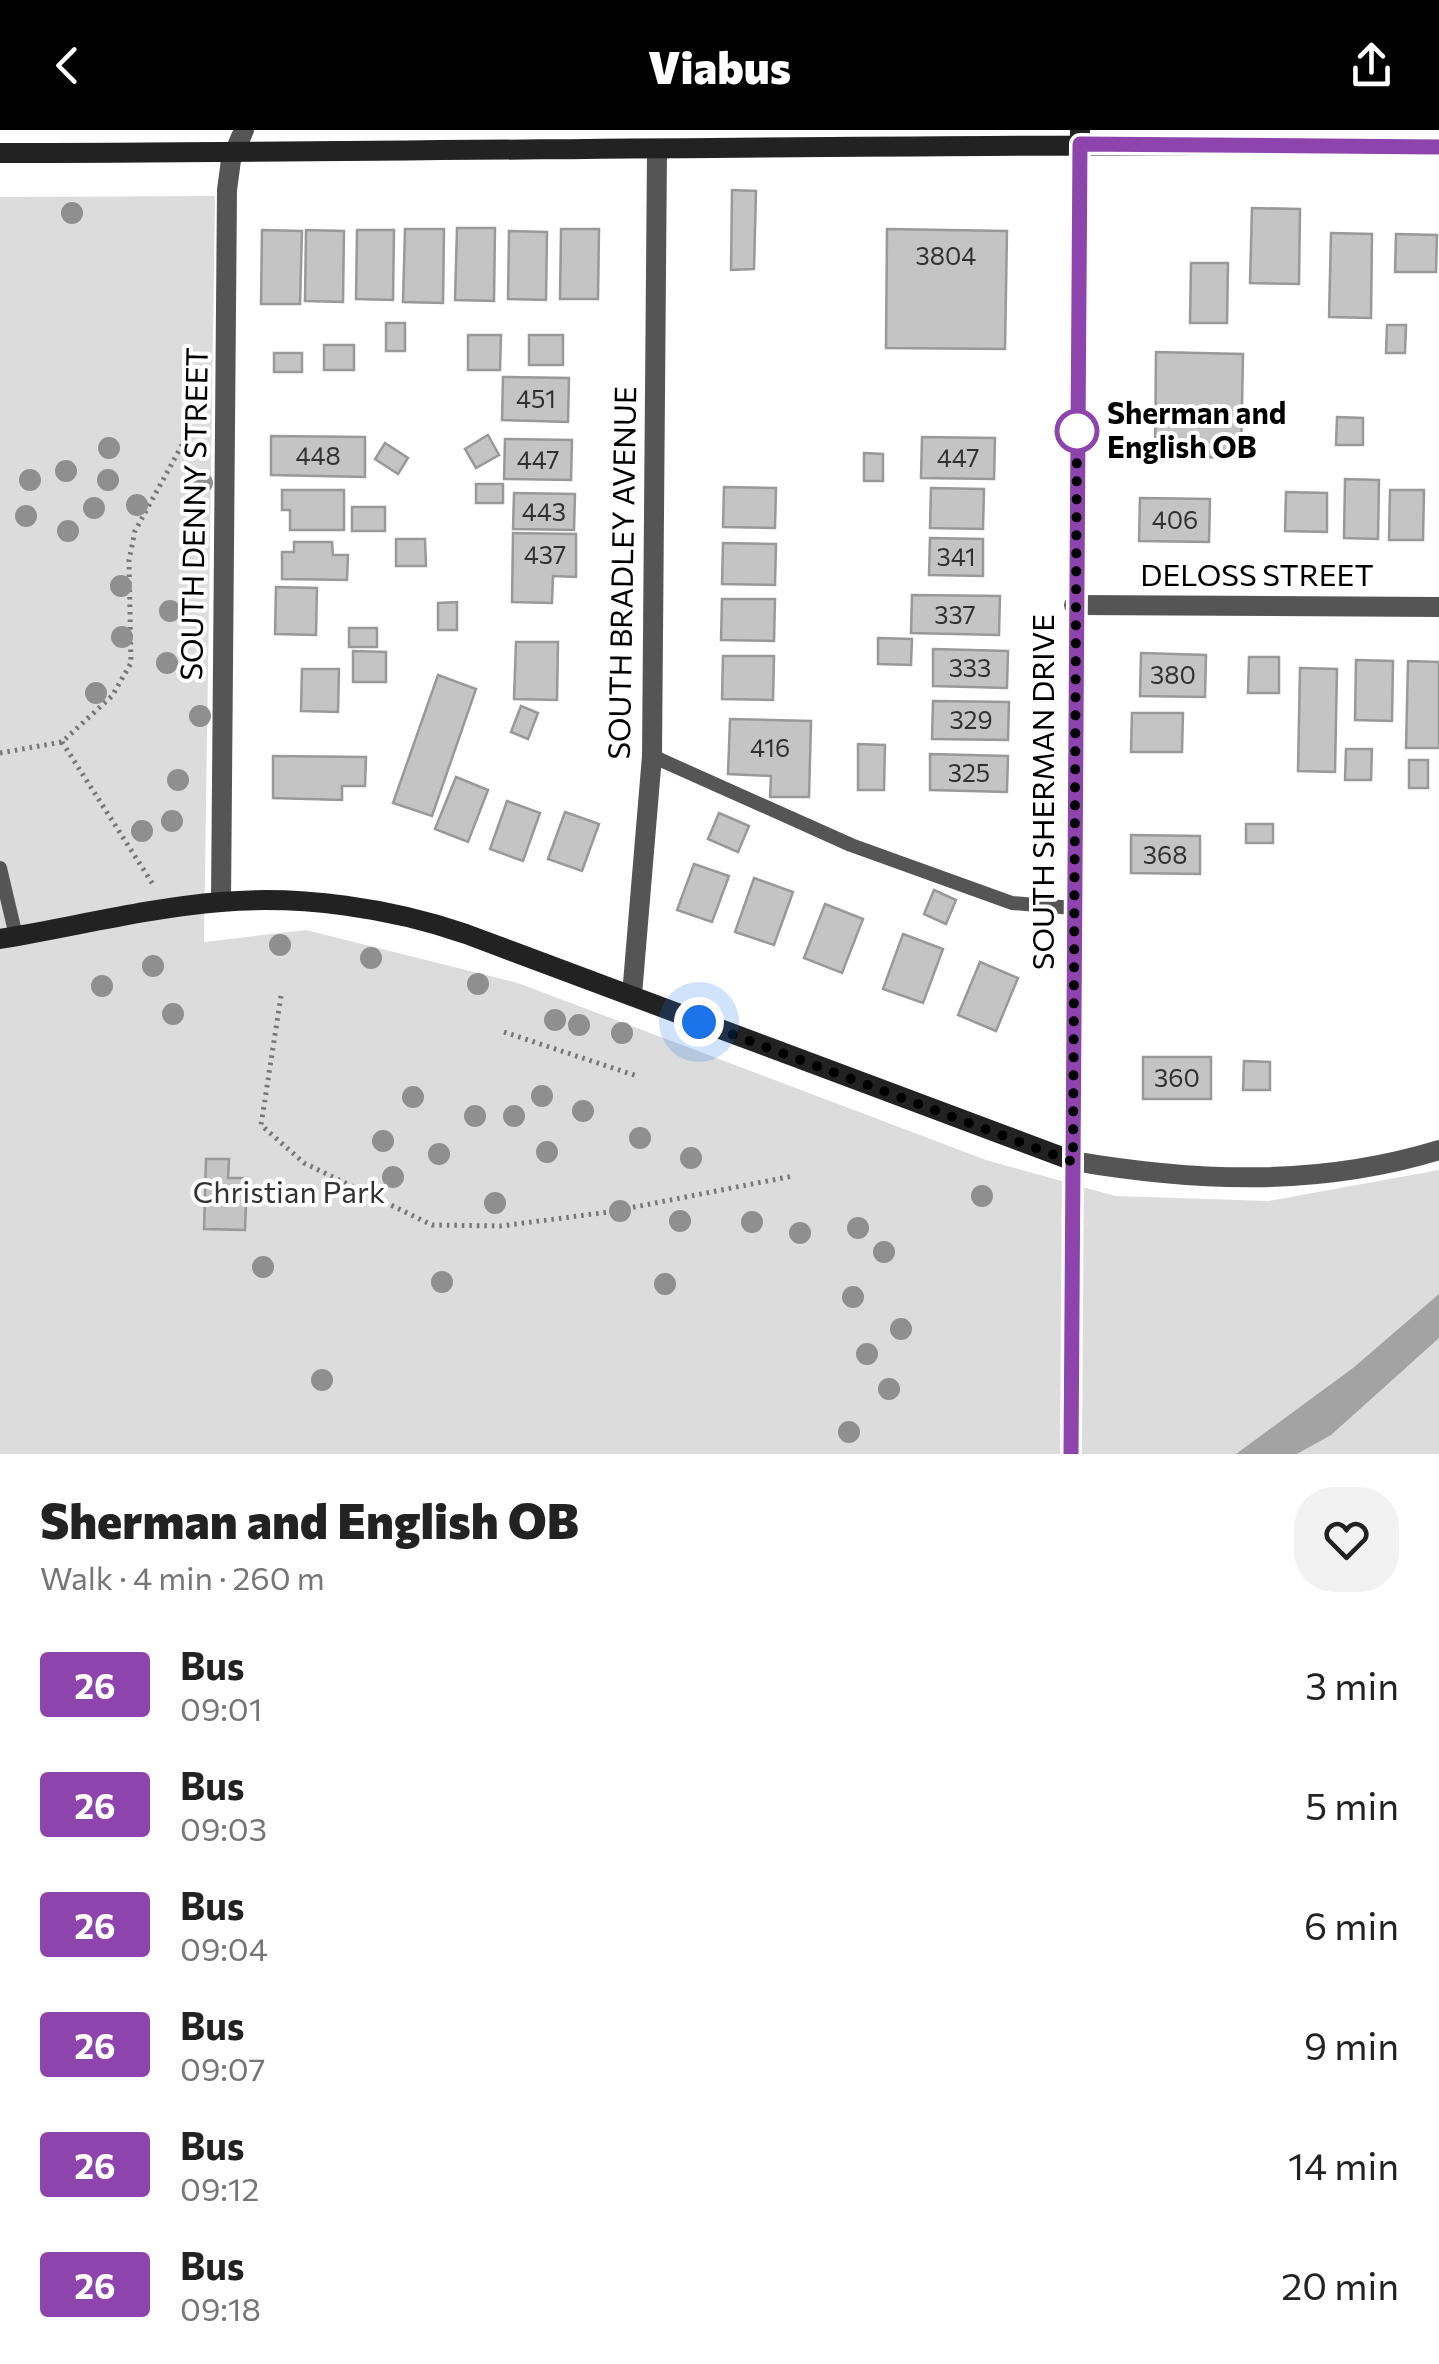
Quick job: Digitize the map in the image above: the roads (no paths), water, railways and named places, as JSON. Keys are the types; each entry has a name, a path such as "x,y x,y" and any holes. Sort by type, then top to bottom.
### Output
{"main road":[{"path":"0,153 657,151 861,139 1080,137 1439,147"},
{"name":"SOUTH SHERMAN DRIVE","path":"1072,1454 1074,605 1080,137"},
{"path":"8,938 220,902 293,902 413,920 466,934 1073,1162"}],"street":[{"name":"SOUTH DENNY STREET","path":"220,902 227,190 234,153 244,130"},
{"name":"SOUTH BRADLEY AVENUE","path":"632,995 652,756 657,151"},
{"name":"DELOSS STREET","path":"1074,605 1439,608"},
{"path":"1073,1162 1193,1177 1276,1179 1342,1172 1439,1150"}],"lane":[{"path":"652,756 851,844 1012,904 1073,908"},
{"path":"0,868 8,938"}],"place":[{"name":"Sherman and English OB","path":"1077,431"}],"park label":[{"name":"Christian Park","path":"289,1193"}]}
